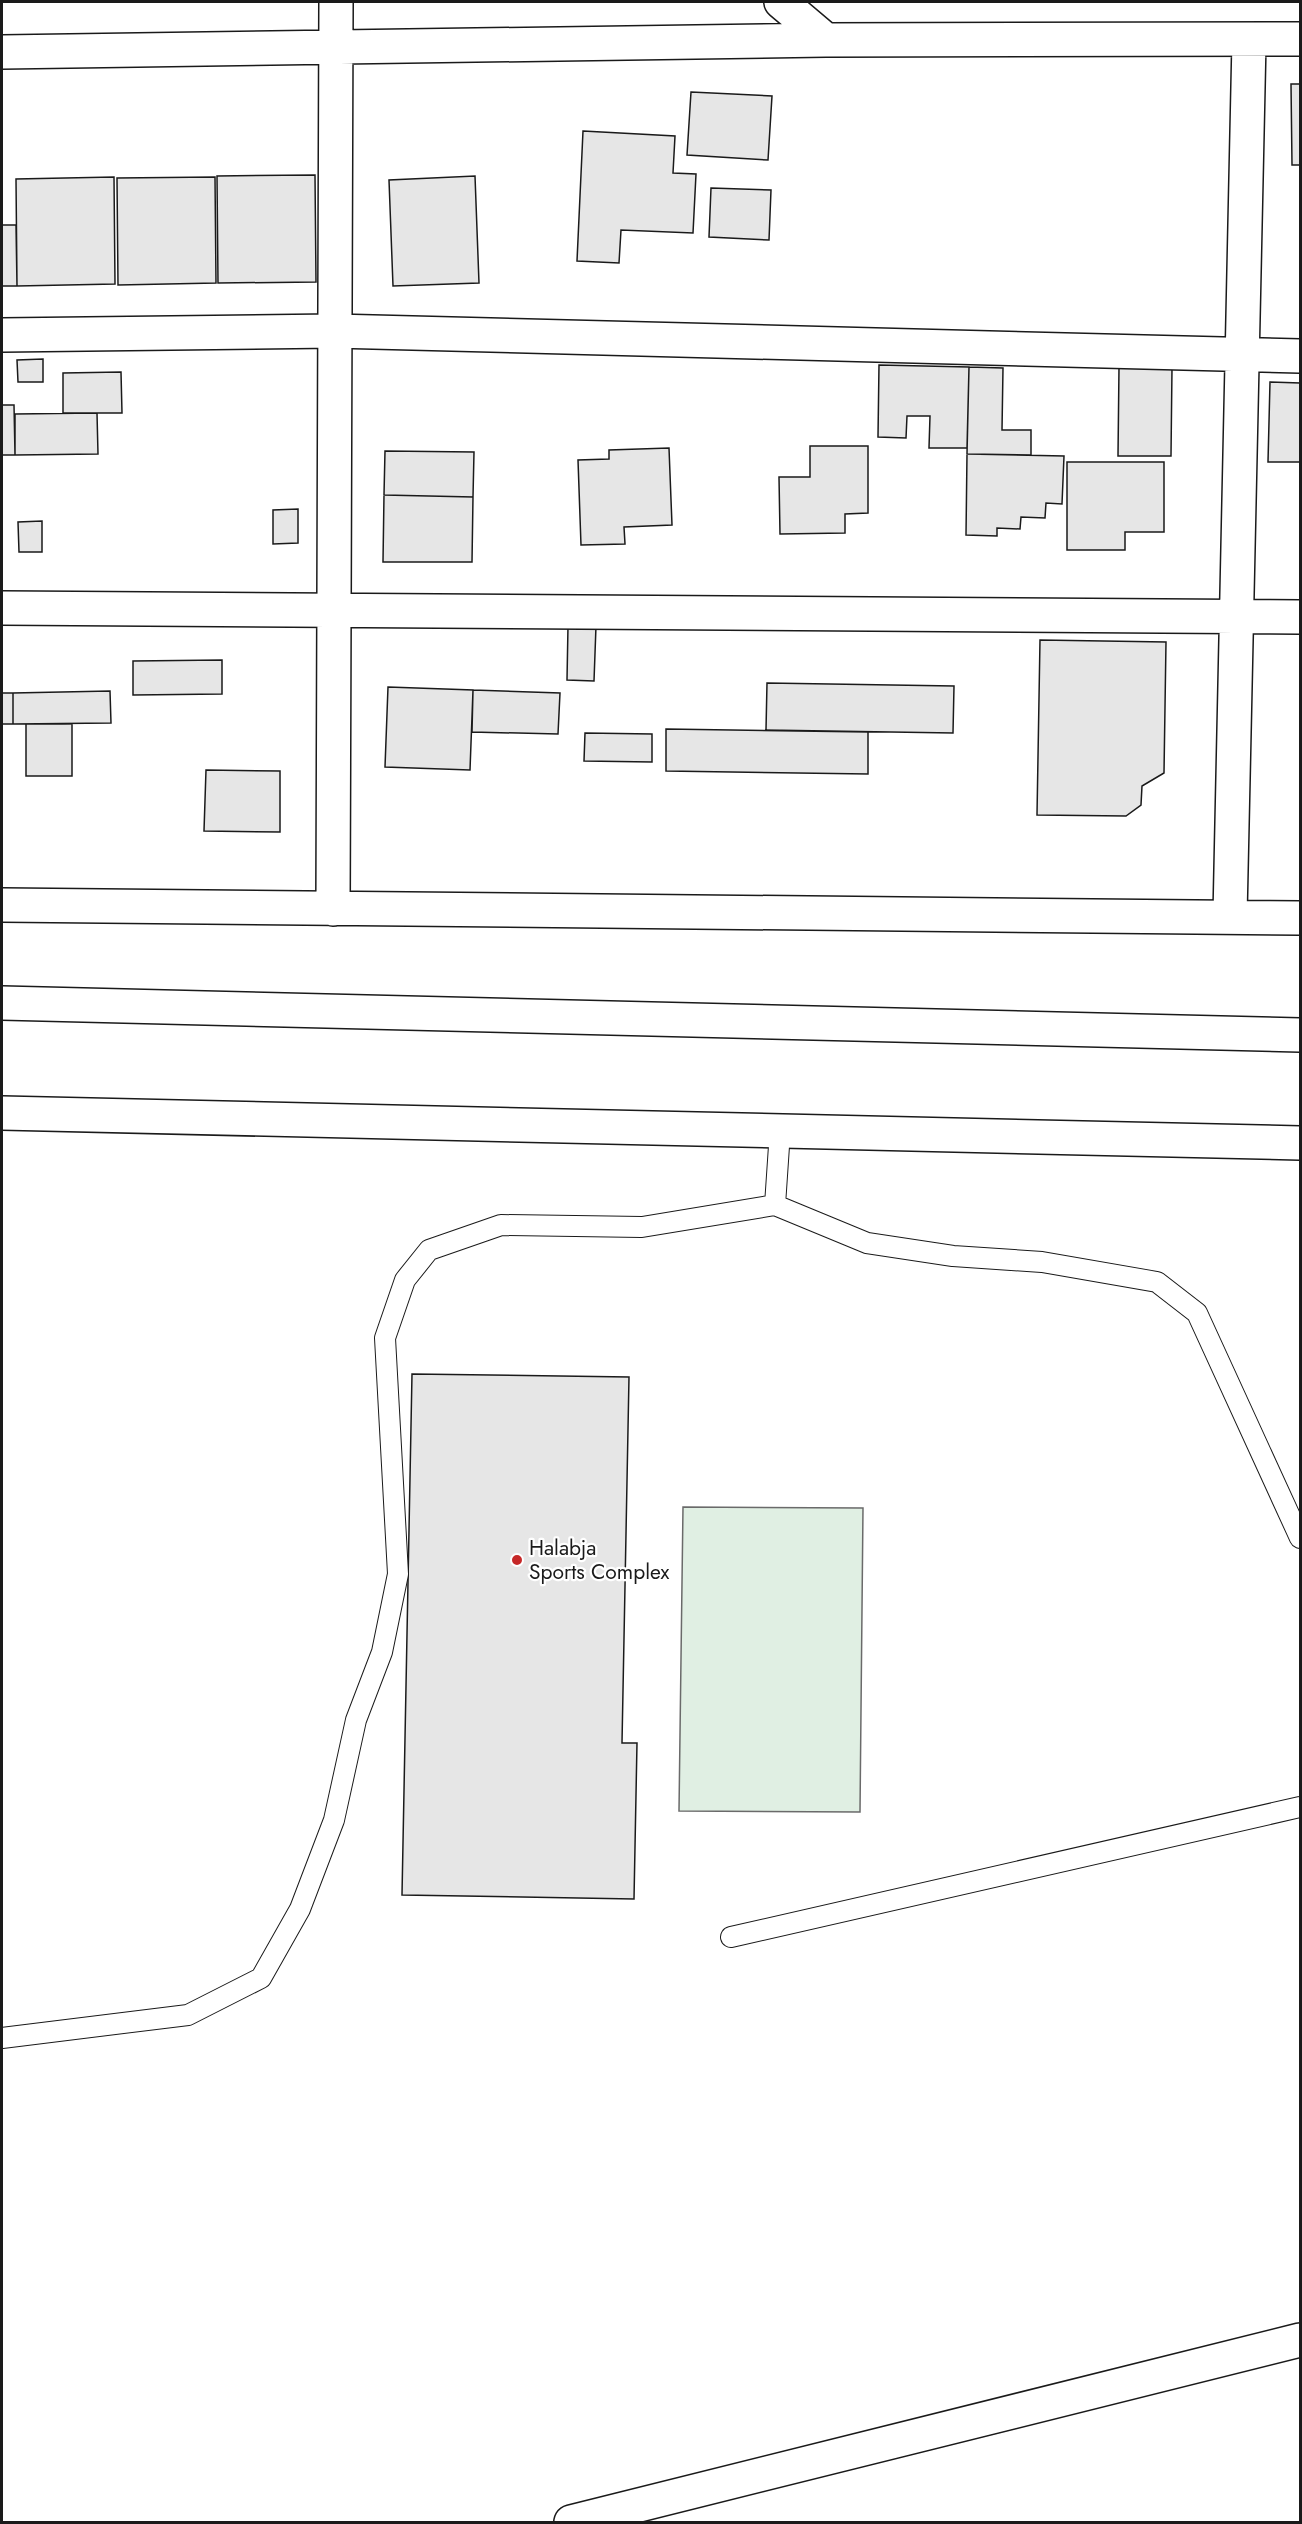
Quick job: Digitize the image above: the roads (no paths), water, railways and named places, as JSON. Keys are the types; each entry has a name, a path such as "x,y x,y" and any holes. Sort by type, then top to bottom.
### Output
{"main road":[{"path":"333,909 336,2"},
{"path":"781,2 826,40"},
{"path":"2,52 826,40 1249,41 1300,39"},
{"path":"1230,916 1249,41"},
{"path":"2,335 334,331 1300,356"},
{"path":"2,608 1300,617"},
{"path":"2,905 1300,918"},
{"path":"2,1003 1300,1035"},
{"path":"2,1113 1300,1143"},
{"path":"571,2523 1300,2340"}],"lane":[{"path":"775,1205 780,1131"},
{"path":"2,2038 188,2014 261,1978 300,1909 334,1820 356,1720 382,1653 398,1574 385,1338 405,1280 429,1250 501,1225 642,1227 775,1205 867,1243 953,1256 1042,1262 1157,1282 1197,1313 1300,1539"},
{"path":"731,1938 1300,1807"}],"place":[{"name":"Halabja Sports Complex","path":"517,1560"}]}
